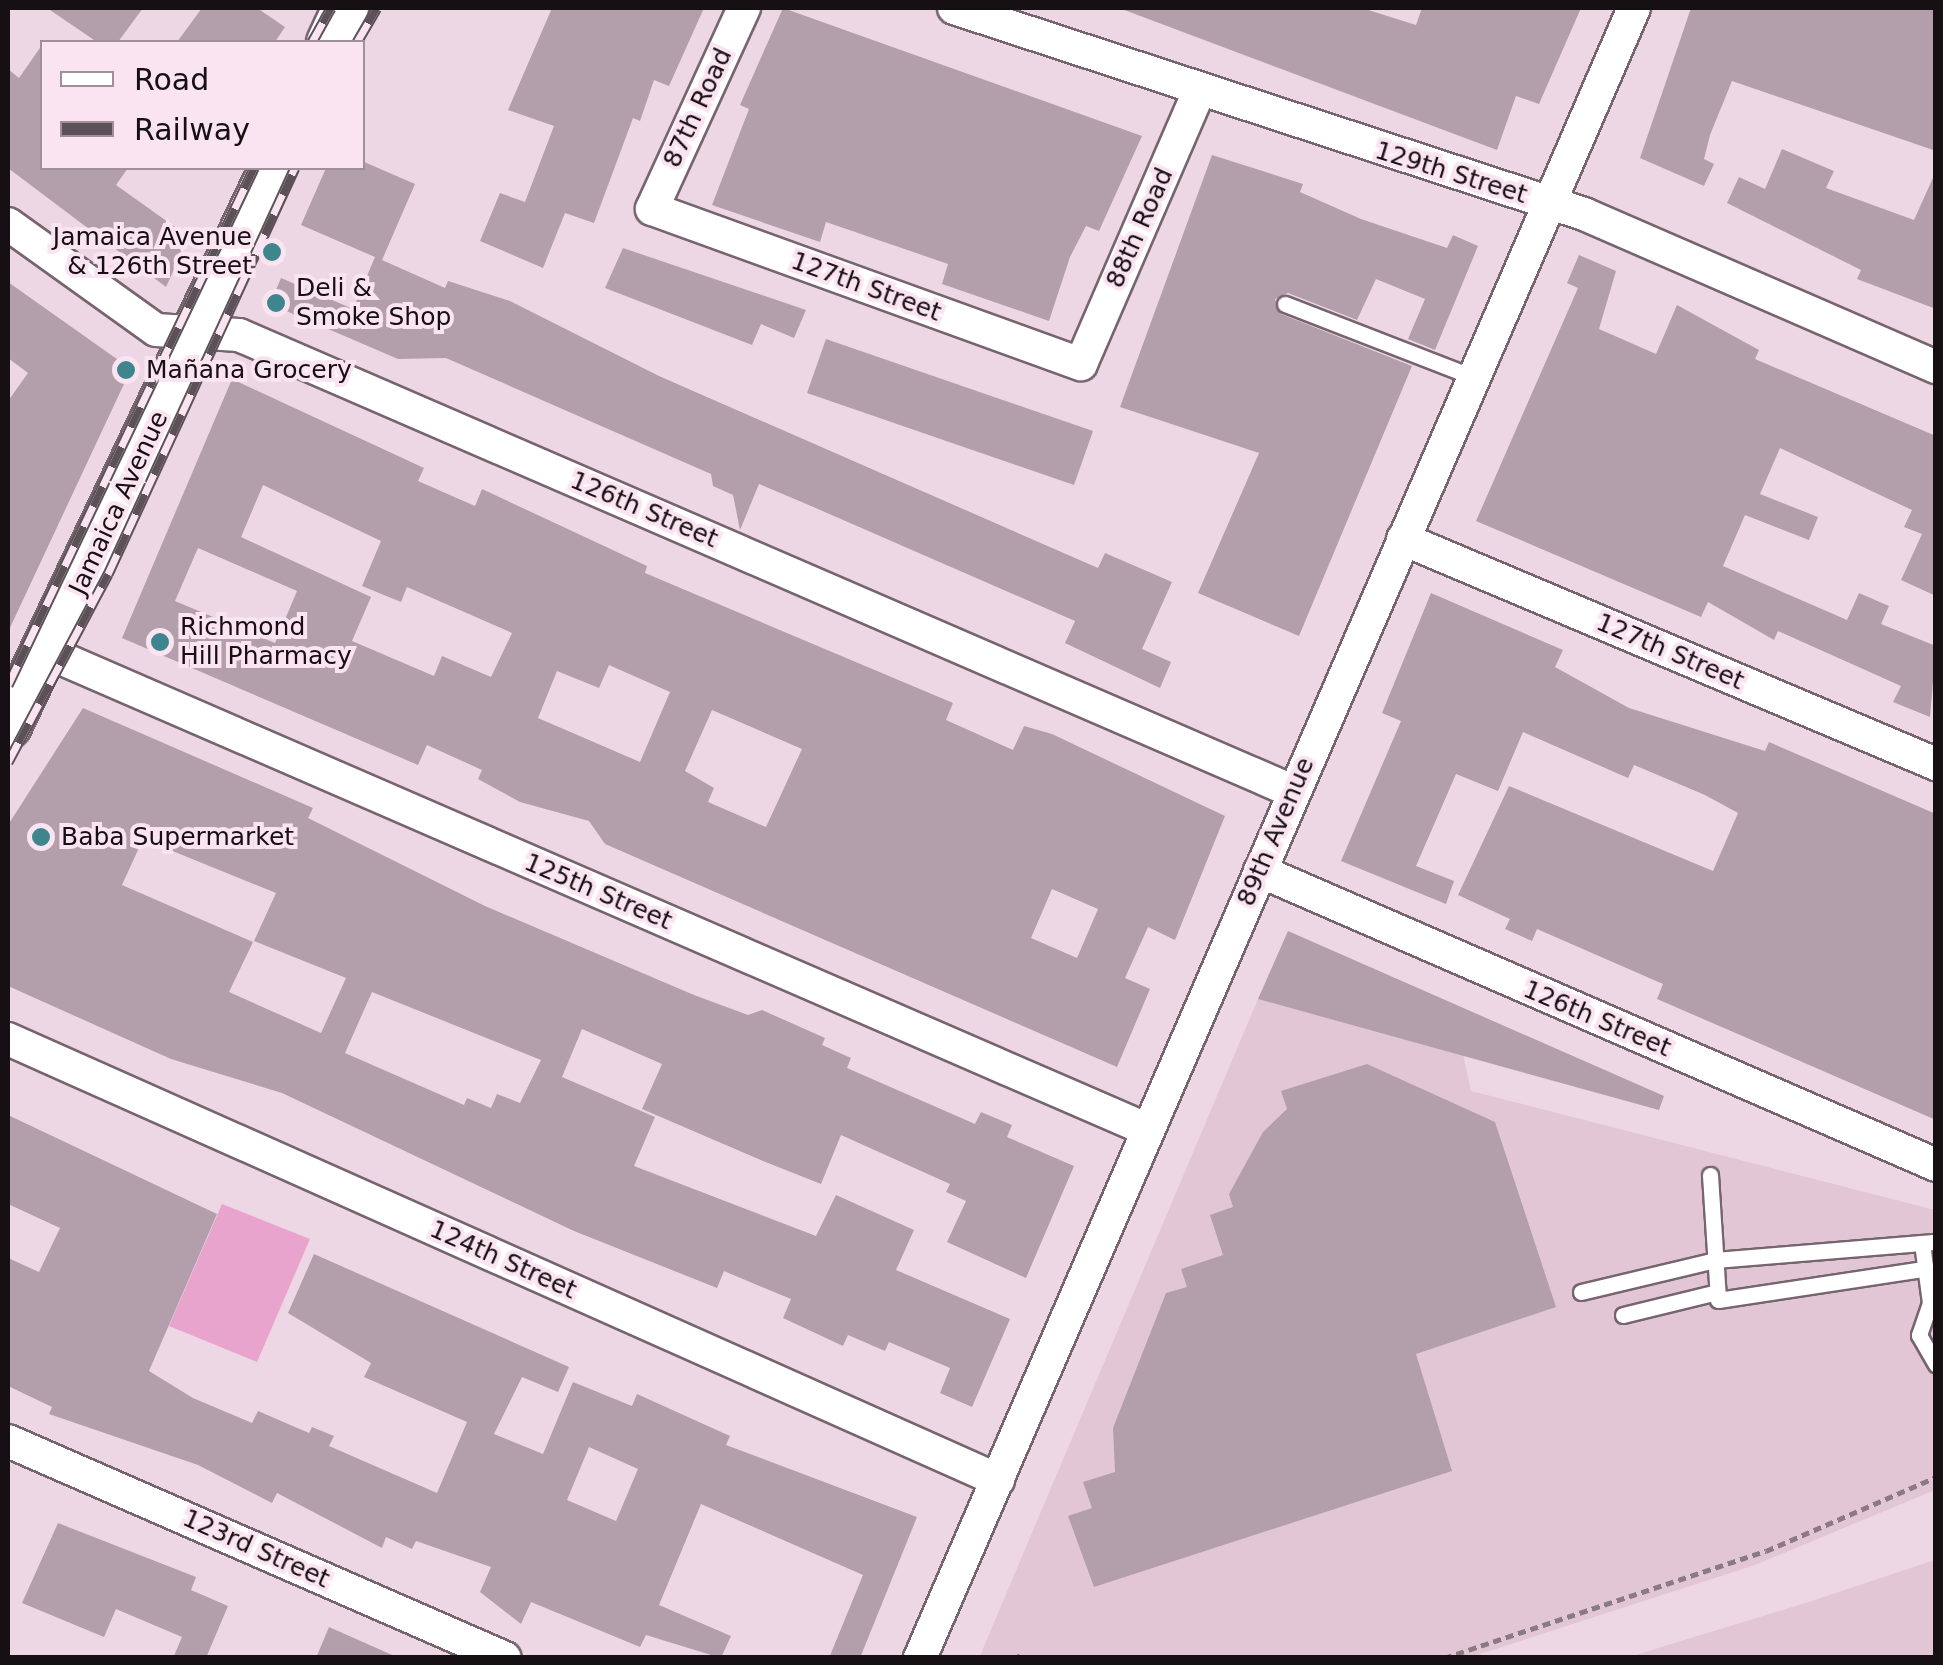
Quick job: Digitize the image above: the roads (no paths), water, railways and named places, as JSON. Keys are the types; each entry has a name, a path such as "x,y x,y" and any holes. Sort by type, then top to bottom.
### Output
{"main road":[{"name":"Jamaica Avenue","path":"23,685 200,330 271,170"}],"street":[{"name":"87th Road","path":"652,210 744,8"},
{"name":"129th Street","path":"954,8 1199,91 1547,201 1936,368"},
{"name":"89th Avenue","path":"920,1658 1547,201 1634,8"},
{"name":"88th Road","path":"1081,364 1199,91"},
{"name":"127th Street","path":"652,210 1081,364"},
{"name":"126th Street","path":"8,224 156,330 239,335 1292,792"},
{"name":"127th Street","path":"1404,539 1936,764"},
{"name":"125th Street","path":"23,685 1148,1130"},
{"name":"126th Street","path":"1260,872 1936,1165"},
{"name":"124th Street","path":"8,1039 998,1480"},
{"name":"123rd Street","path":"8,1441 505,1658"}],"lane":[{"path":"1285,304 1473,377"},
{"path":"1710,1175 1718,1300 1786,1296 1924,1269"},
{"path":"1581,1292 1715,1260 1929,1243 1924,1269 1930,1303 1919,1335 1936,1365"},
{"path":"1623,1315 1717,1292"}],"railway":[{"path":"313,40 331,8"},
{"path":"358,40 377,8"},
{"path":"8,685 253,170"},
{"path":"8,762 108,574 294,170"}],"place":[{"name":"Jamaica Avenue & 126th Street","path":"272,252"},
{"name":"Deli & Smoke Shop","path":"276,303"},
{"name":"Mañana Grocery","path":"126,370"},
{"name":"Richmond Hill Pharmacy","path":"160,642"},
{"name":"Baba Supermarket","path":"41,837"}]}
